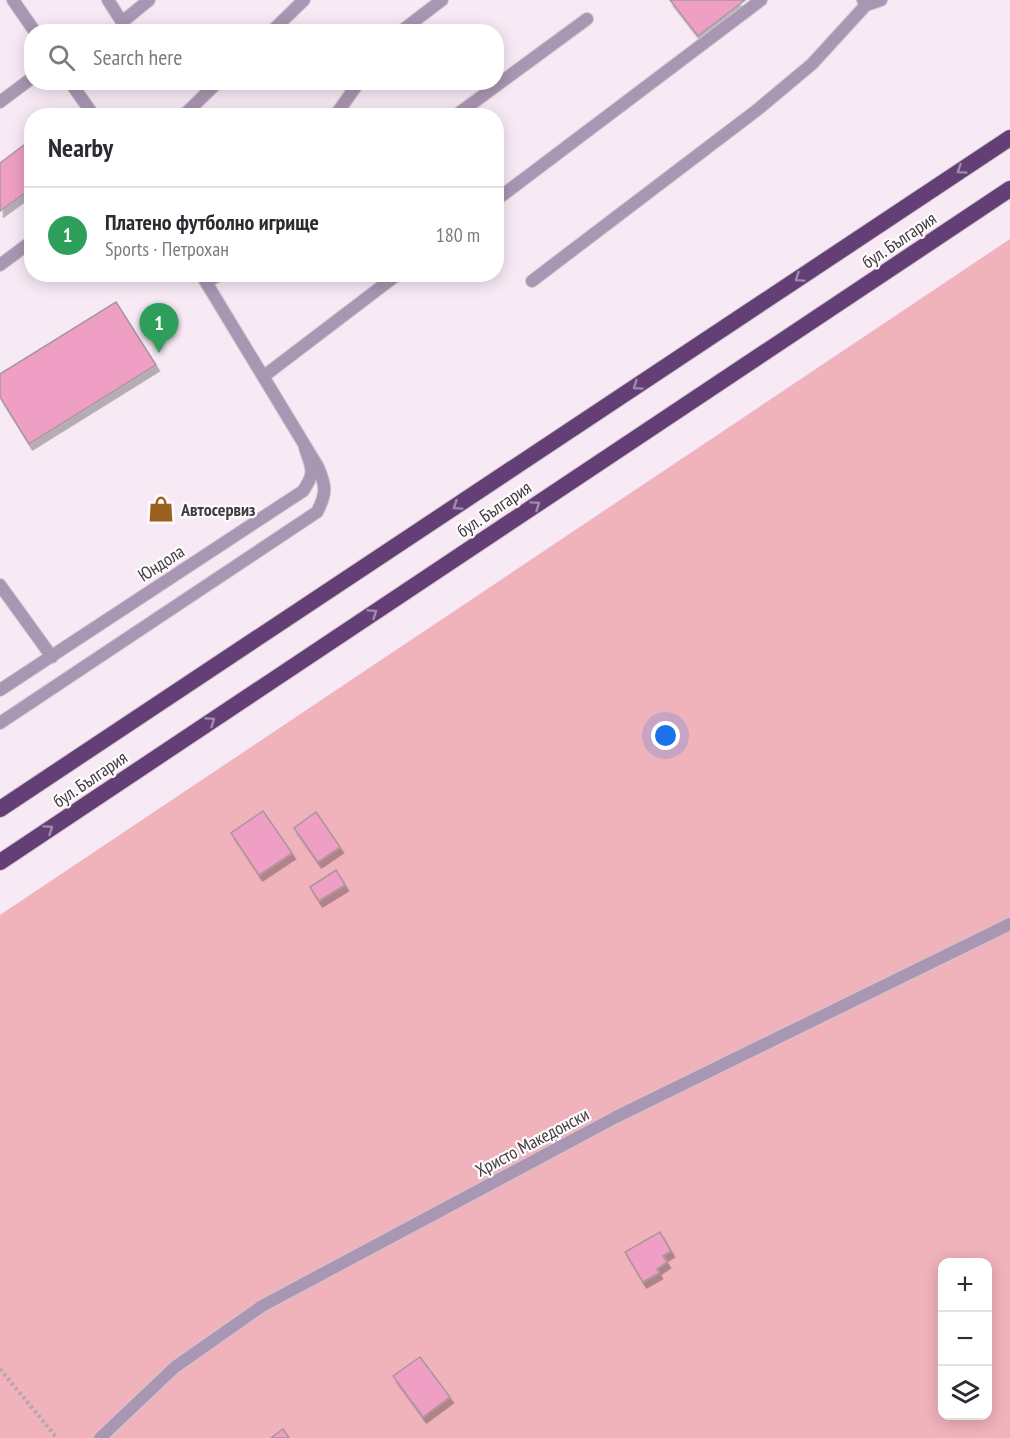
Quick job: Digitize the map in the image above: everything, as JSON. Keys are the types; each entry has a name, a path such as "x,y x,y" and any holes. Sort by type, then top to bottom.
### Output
{"highway":[{"name":"бул. България","path":"0,809 1010,138"},
{"name":"бул. България","path":"0,862 1010,189"}],"street":[{"path":"13,0 29,24"},
{"path":"108,0 122,22 149,0"},
{"path":"279,24 304,0"},
{"path":"410,24 442,0"},
{"path":"504,194 761,0"},
{"path":"532,281 758,110 812,64 864,2 881,0"},
{"path":"504,80 586,19"},
{"path":"0,102 24,84"},
{"path":"76,90 88,108"},
{"path":"191,108 210,90"},
{"path":"341,108 353,90"},
{"path":"466,108 490,90"},
{"path":"0,265 24,247"},
{"path":"0,723 317,512 324,497 323,480 318,467 206,282"},
{"path":"264,375 387,282"},
{"name":"Юндола","path":"0,690 303,491 312,478 305,448"},
{"path":"0,585 52,657"},
{"name":"Христо Македонски","path":"100,1438 175,1367 262,1306 616,1117 1010,924"}],"path":[{"path":"0,1369 57,1438"}],"shaded area":[{"path":"1010,239 1010,1438 0,1438 0,915"}],"building":[{"path":"670,0 745,0 698,36"},
{"path":"24,145 24,194 0,211 0,163"},
{"path":"116,302 156,365 29,444 0,397 0,374"},
{"path":"263,811 292,853 259,875 231,833"},
{"path":"316,812 340,847 318,862 294,828"},
{"path":"336,870 345,885 319,901 310,887"},
{"path":"660,1232 671,1251 663,1256 667,1262 657,1269 659,1273 643,1282 625,1252"},
{"path":"420,1357 450,1397 423,1417 393,1376"},
{"path":"283,1429 289,1438 271,1438"}],"place":[{"name":"Платено футболно игрище","path":"159,353"},
{"name":"Автосервиз","path":"161,509"}]}
